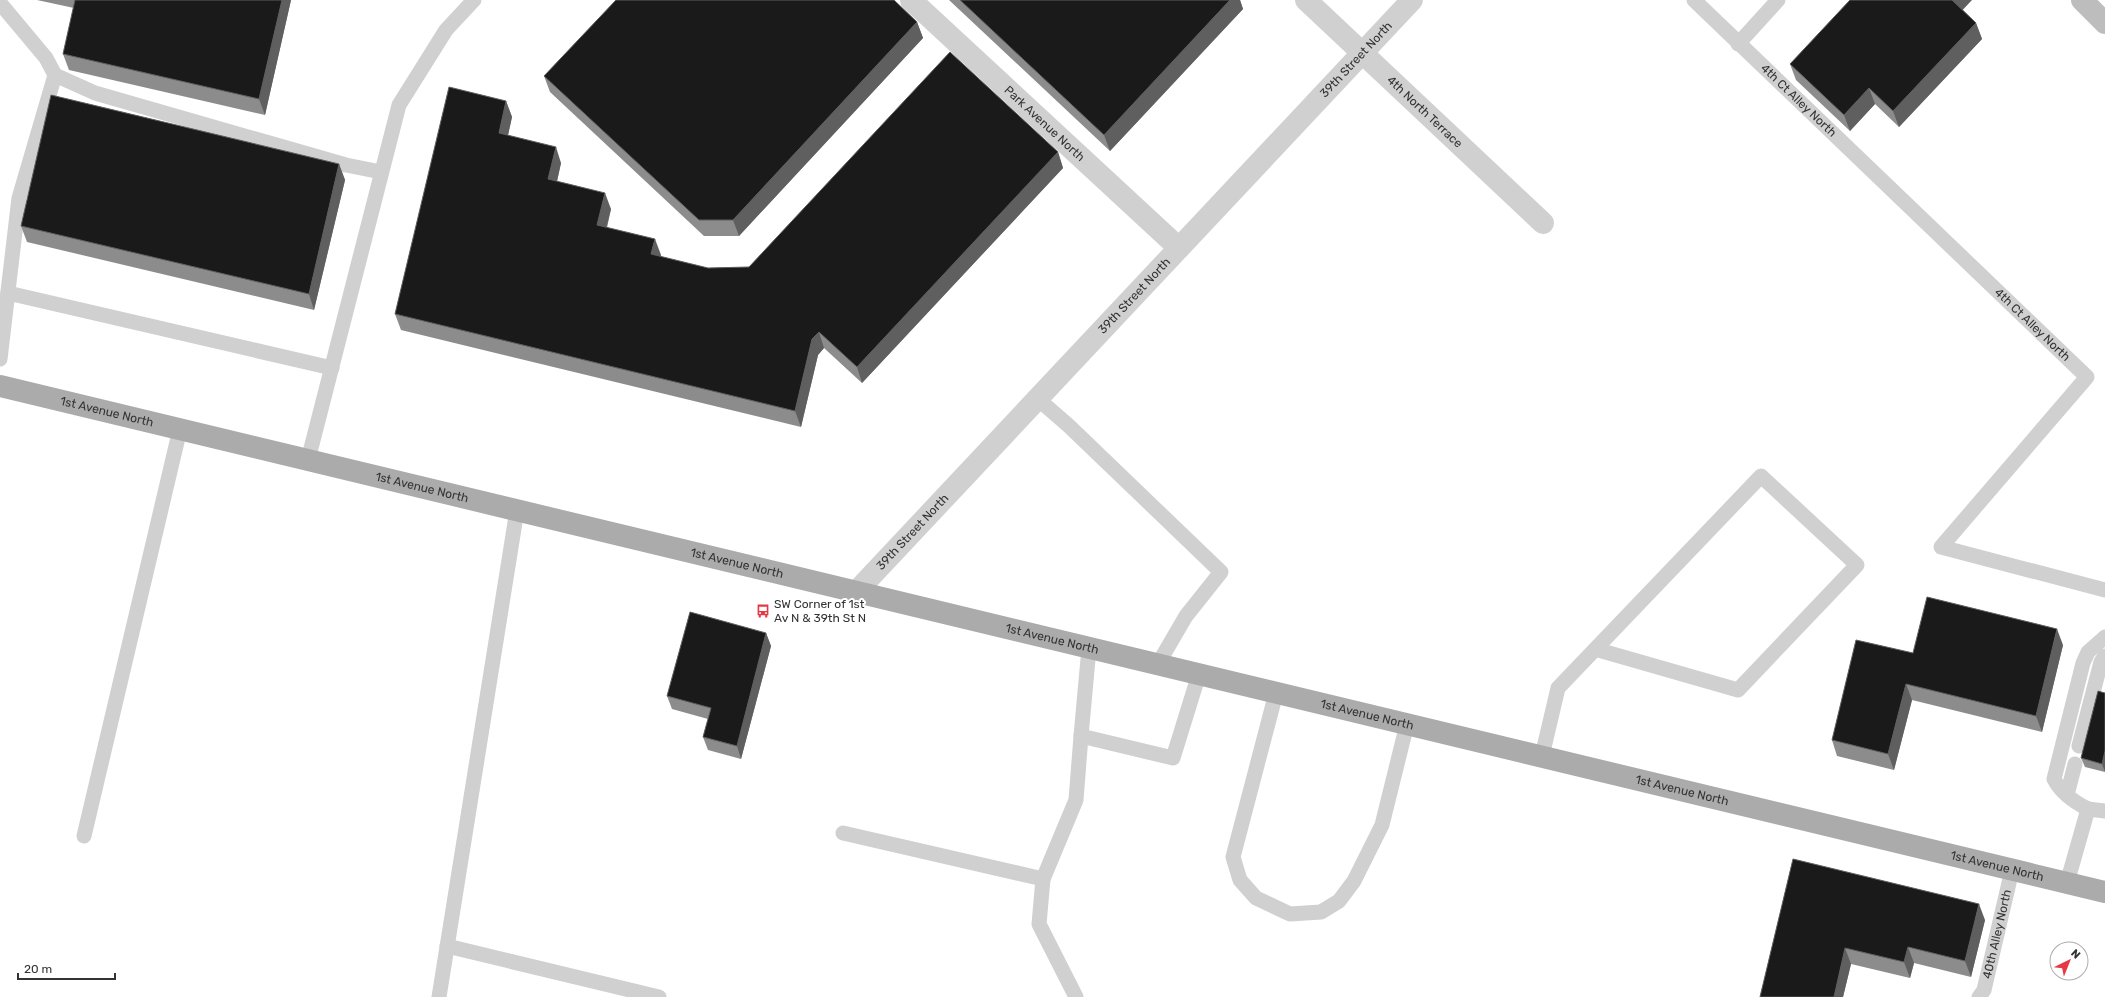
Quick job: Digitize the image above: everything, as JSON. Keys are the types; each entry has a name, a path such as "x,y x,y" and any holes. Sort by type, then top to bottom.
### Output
{"main road":[{"path":"2082,0 2103,17"},
{"name":"1st Avenue North","path":"0,386 857,590 1089,648 2105,892"}],"street":[{"name":"Park Avenue North","path":"911,0 1179,248"},
{"name":"4th North Terrace","path":"1306,0 1543,223"},
{"name":"39th Street North","path":"857,590 1412,0"}],"lane":[{"path":"308,460 399,105 446,30 474,0"},
{"name":"4th Ct Alley North","path":"1694,0 1738,44 2087,377 1941,547 2105,590"},
{"path":"1738,44 1778,0"},
{"path":"0,4 46,58 55,75 95,93 346,165 381,172"},
{"path":"0,359 19,198 55,75"},
{"path":"8,293 332,368"},
{"path":"1038,399 1069,426 1221,572 1186,616 1158,664"},
{"path":"84,836 180,429"},
{"path":"1542,756 1558,688 1595,649 1761,476 1857,565 1738,690 1595,649"},
{"path":"439,997 517,510"},
{"path":"2105,637 2088,652 2083,662 2054,779 2059,789 2088,809 2105,811"},
{"path":"1076,997 1039,924 1043,879 1076,800 1089,648"},
{"path":"2080,746 2101,662 2105,656"},
{"path":"1081,736 1173,758 1199,674"},
{"path":"1276,693 1233,857 1240,880 1256,898 1290,914 1321,912 1339,901 1354,881 1382,825 1407,724"},
{"path":"2067,795 2075,764"},
{"path":"2067,883 2088,809"},
{"path":"843,832 1043,879"},
{"name":"40th Alley North","path":"1979,997 1984,990 2012,870"},
{"path":"447,946 659,997"}],"building":[{"path":"75,0 282,0 259,99 63,54"},
{"path":"616,0 894,0 917,22 733,220 699,220 544,76"},
{"path":"960,0 1230,0 1104,135"},
{"path":"1850,0 1952,0 1976,23 1893,111 1869,88 1844,115 1790,64"},
{"path":"950,52 1058,152 857,367 819,332 812,339 795,411 395,314 449,87 506,101 499,133 556,147 548,179 605,193 597,225 655,239 651,254 708,268 749,267"},
{"path":"51,95 339,164 309,294 21,226"},
{"path":"1927,597 2057,629 2036,716 1906,684 1888,754 1832,740 1856,640 1913,653"},
{"path":"690,612 766,633 737,746 703,737 711,708 667,696"},
{"path":"2098,691 2105,693 2105,751 2102,764 2081,758"},
{"path":"1793,859 1979,904 1965,961 1908,947 1904,962 1845,948 1834,997 1760,997"}],"place":[{"name":"SW Corner of 1st Av N & 39th St N","path":"763,611"}]}
